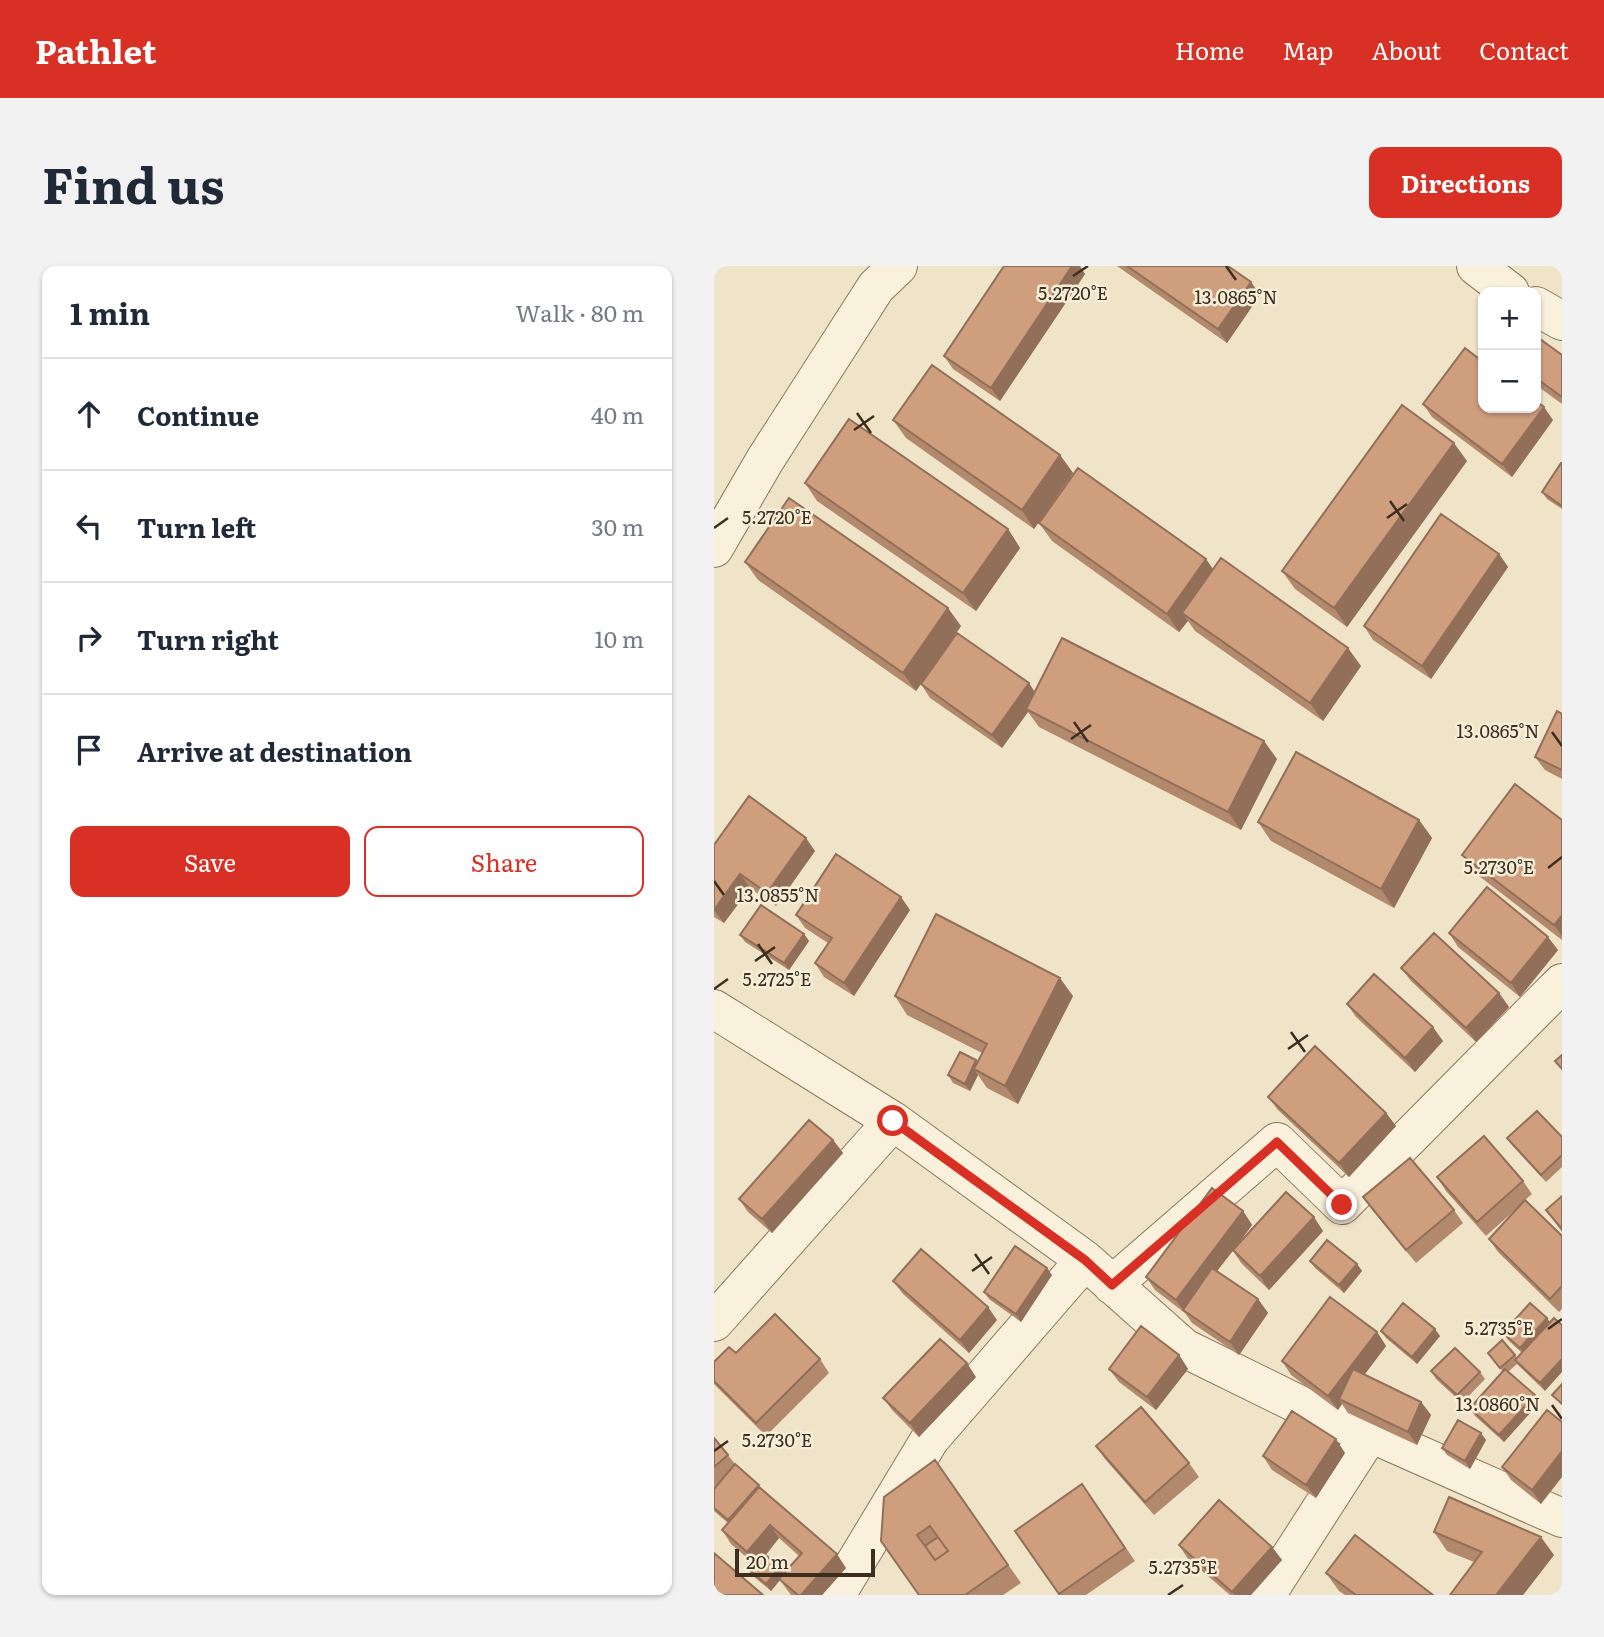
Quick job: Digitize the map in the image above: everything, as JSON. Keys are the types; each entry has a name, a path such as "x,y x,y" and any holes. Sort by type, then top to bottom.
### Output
{"street":[{"path":"714,548 765,460 876,287 898,266"},
{"path":"1476,266 1503,287"},
{"path":"1541,309 1562,321"},
{"path":"836,1595 930,1439 1098,1272 1277,1142 1342,1205 1562,983"},
{"path":"714,1009 893,1121 1098,1272 1184,1348 1306,1408 1370,1433 1562,1518"},
{"path":"714,1322 893,1121"},
{"path":"1266,1595 1370,1433"}],"building":[{"path":"1004,266 1072,266 991,388 944,356"},
{"path":"1127,266 1228,266 1251,282 1218,329"},
{"path":"1541,340 1562,355 1562,397 1541,382"},
{"path":"1465,348 1478,358 1478,413 1540,413 1502,464 1423,404"},
{"path":"932,365 1060,455 1022,510 893,420"},
{"path":"1402,405 1454,443 1334,608 1282,571"},
{"path":"849,419 1008,529 963,593 805,483"},
{"path":"1562,463 1562,506 1542,492"},
{"path":"1078,468 1206,559 1167,614 1039,523"},
{"path":"789,498 948,608 903,673 745,562"},
{"path":"1441,514 1499,554 1422,666 1364,626"},
{"path":"1221,558 1348,648 1310,703 1182,613"},
{"path":"957,633 1029,683 992,735 921,684"},
{"path":"1062,638 1264,741 1228,812 1026,709"},
{"path":"1557,711 1562,714 1562,770 1535,757"},
{"path":"1296,752 1419,820 1381,889 1258,822"},
{"path":"1515,784 1562,820 1562,915 1554,925 1462,855"},
{"path":"749,796 806,838 767,893 740,874 714,910 714,845"},
{"path":"836,854 901,897 844,983 815,963 832,938 796,915"},
{"path":"1487,887 1548,937 1511,983 1449,933"},
{"path":"761,905 804,934 784,963 740,935"},
{"path":"936,914 1060,978 1005,1086 974,1069 987,1044 895,996"},
{"path":"1434,933 1499,993 1466,1028 1401,968"},
{"path":"1374,974 1433,1027 1405,1058 1347,1004"},
{"path":"1315,1046 1386,1113 1339,1163 1268,1097"},
{"path":"960,1052 976,1060 965,1084 948,1075"},
{"path":"1562,1055 1562,1069 1555,1061"},
{"path":"1537,1111 1562,1137 1562,1155 1541,1175 1507,1138"},
{"path":"809,1120 833,1140 762,1219 739,1199"},
{"path":"1484,1136 1523,1181 1477,1222 1437,1177"},
{"path":"1410,1158 1454,1210 1406,1250 1363,1197"},
{"path":"1212,1188 1243,1211 1176,1300 1146,1277"},
{"path":"1286,1192 1314,1217 1260,1276 1233,1250"},
{"path":"1562,1196 1562,1229 1546,1210"},
{"path":"1525,1200 1562,1236 1562,1286 1550,1299 1489,1239"},
{"path":"1327,1240 1357,1264 1339,1285 1310,1261"},
{"path":"1015,1246 1047,1268 1016,1314 984,1292"},
{"path":"921,1249 988,1307 960,1340 893,1281"},
{"path":"1212,1268 1258,1299 1230,1342 1183,1310"},
{"path":"1330,1297 1377,1332 1328,1396 1282,1361"},
{"path":"1403,1303 1435,1329 1412,1357 1381,1331"},
{"path":"1530,1303 1547,1318 1520,1348 1503,1333"},
{"path":"775,1314 820,1359 756,1423 714,1381 714,1362 729,1347 736,1353"},
{"path":"1554,1318 1562,1325 1562,1359 1540,1383 1515,1360"},
{"path":"1141,1326 1179,1355 1147,1397 1109,1369"},
{"path":"940,1339 967,1363 910,1423 883,1398"},
{"path":"1502,1340 1515,1355 1500,1368 1488,1353"},
{"path":"1455,1348 1480,1372 1457,1395 1431,1371"},
{"path":"1353,1369 1421,1402 1408,1432 1339,1399"},
{"path":"1505,1369 1535,1395 1499,1435 1470,1408"},
{"path":"1562,1384 1562,1404 1552,1395"},
{"path":"1141,1407 1189,1463 1145,1502 1096,1446"},
{"path":"1547,1410 1562,1422 1562,1451 1532,1490 1502,1467"},
{"path":"1292,1411 1336,1439 1306,1485 1263,1456"},
{"path":"1458,1420 1481,1433 1465,1461 1442,1448"},
{"path":"714,1438 728,1455 714,1467"},
{"path":"935,1460 1008,1565 965,1595 919,1595 881,1541 884,1497","holes":["930,1526 948,1551 935,1560 917,1535"]},
{"path":"735,1464 759,1485 728,1520 714,1508 714,1489"},
{"path":"1082,1484 1125,1548 1059,1594 1015,1531"},
{"path":"759,1487 837,1554 801,1595 779,1579 802,1553 770,1525 747,1552 722,1530"},
{"path":"1449,1497 1541,1537 1496,1595 1450,1595 1482,1552 1434,1532"},
{"path":"1219,1500 1272,1547 1232,1592 1179,1545"},
{"path":"1355,1535 1433,1595 1356,1595 1326,1573"},
{"path":"938,1537 948,1551 935,1560 925,1546"},
{"path":"762,1552 780,1567 766,1584 748,1569"},
{"path":"714,1553 763,1595 714,1595"}],"route":[{"path":"893,1121 1085,1260 1112,1285 1277,1142 1342,1205"}]}
